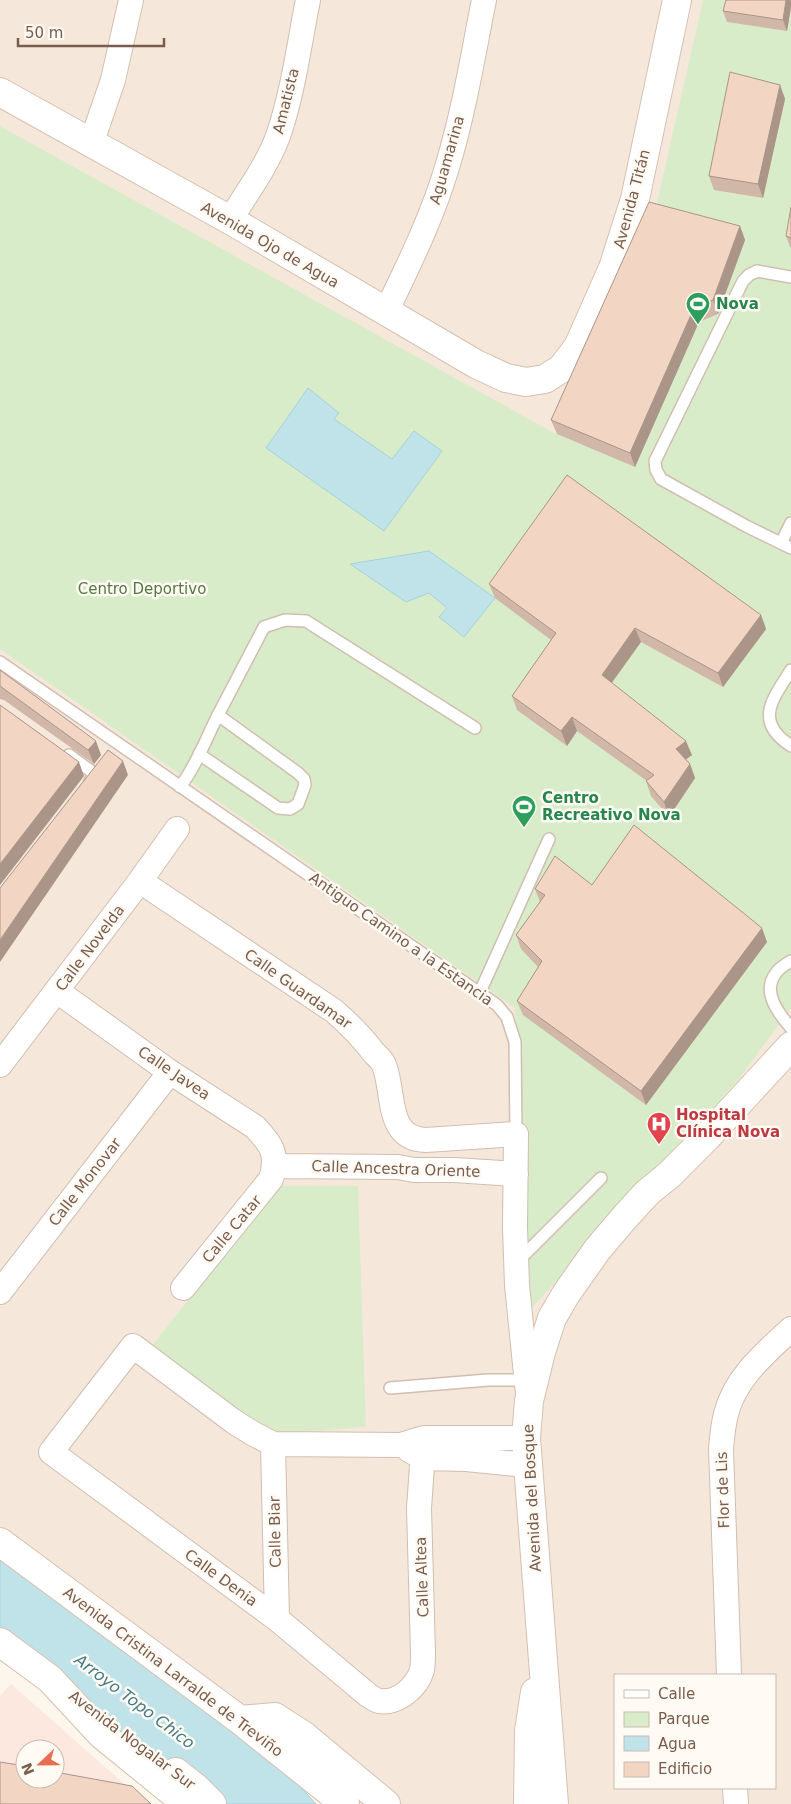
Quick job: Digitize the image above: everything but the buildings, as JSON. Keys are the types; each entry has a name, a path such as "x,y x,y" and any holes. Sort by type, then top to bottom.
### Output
{"street":[{"path":"92,144 113,80 131,0"},
{"name":"Amatista","path":"230,220 258,175 278,137 289,95 308,0"},
{"name":"Aguamarina","path":"386,312 433,210 448,164 459,122 484,0"},
{"name":"Avenida Titán","path":"545,379 562,368 578,347 613,268 635,200 678,0"},
{"name":"Avenida Ojo de Agua","path":"0,92 230,220 476,364 506,378 526,382 545,379"},
{"name":"Calle Novelda","path":"0,1065 140,881 177,829"},
{"name":"Calle Guardamar","path":"140,881 334,1011 355,1029 383,1064 396,1121 406,1135"},
{"name":"Calle Javea","path":"57,991 170,1072 255,1127 272,1149 276,1166"},
{"name":"Avenida del Bosque","path":"554,1804 527,1464 528,1390 552,1318 566,1294 597,1250 647,1193 669,1175 707,1137 791,1046"},
{"name":"Calle Monovar","path":"0,1292 170,1072"},
{"name":"Calle Ancestra Oriente","path":"406,1135 416,1140 426,1140 516,1134"},
{"name":"Antiguo Camino a la Estancia","path":"516,1134 516,1264 528,1390"},
{"name":"Calle Ancestra Oriente","path":"276,1166 398,1168 516,1174"},
{"name":"Calle Catar","path":"182,1288 264,1189 271,1179 276,1166"},
{"name":"Flor de Lis","path":"730,1674 721,1449 726,1413 738,1387 754,1364 791,1329"},
{"name":"Calle Denia","path":"273,1444 233,1421 133,1346 51,1452 277,1619 368,1695 378,1701 390,1700"},
{"path":"273,1444 416,1447 526,1438"},
{"name":"Calle Biar","path":"273,1444 277,1619"},
{"path":"416,1447 466,1459 527,1464"},
{"name":"Calle Altea","path":"390,1700 404,1694 416,1684 422,1669 420,1508 416,1447"},
{"name":"Avenida Cristina Larralde de Treviño","path":"0,1542 240,1720 345,1804"},
{"name":"Avenida Nogalar Sur","path":"0,1642 111,1722 198,1799"},
{"path":"528,1804 529,1732 542,1651"},
{"path":"240,1720 275,1717 303,1735 386,1804"},
{"path":"735,1789 736,1804"}],"lane":[{"path":"791,277 757,271 749,275 743,282 655,461 656,470 661,479 746,526 786,545 791,523"},
{"path":"180,787 188,776 264,627 285,620 306,621 475,728"},
{"name":"Antiguo Camino a la Estancia","path":"0,662 497,1005 507,1017 515,1042 516,1134"},
{"path":"791,670 770,702 769,715 773,729 782,740 791,746"},
{"path":"199,754 278,808 290,809 298,804 305,785 304,779 218,715"},
{"path":"110,754 118,744"},
{"path":"63,751 98,770 83,789"},
{"path":"480,992 549,840"},
{"path":"791,961 775,974 769,989 776,1012 791,1028"},
{"path":"516,1264 601,1178"},
{"path":"390,1388 488,1380 528,1390"}],"shaded area":[{"path":"0,0 791,0 791,1804 349,1804 0,1527"},
{"path":"11,1684 147,1804 0,1804 0,1696"}],"green space":[{"name":"Centro Recreativo Nova","path":"703,0 791,0 791,1008 738,1080 531,1309 515,1008 0,649 0,126 556,434 654,216"},
{"path":"279,1186 358,1186 366,1427 278,1434 147,1352"}],"water":[{"path":"308,388 339,413 334,419 392,459 414,431 442,451 384,531 266,448"},
{"path":"429,551 495,598 464,637 439,617 447,608 429,593 406,602 350,564"},
{"name":"Arroyo Topo Chico","path":"0,1542 240,1720 316,1804 215,1804 0,1642"}],"place":[{"name":"Nova","path":"698,325"},
{"name":"Centro Recreativo Nova","path":"524,828"},
{"name":"Hospital Clínica Nova","path":"659,1145"}],"park label":[{"name":"Centro Deportivo","path":"142,589"}]}
